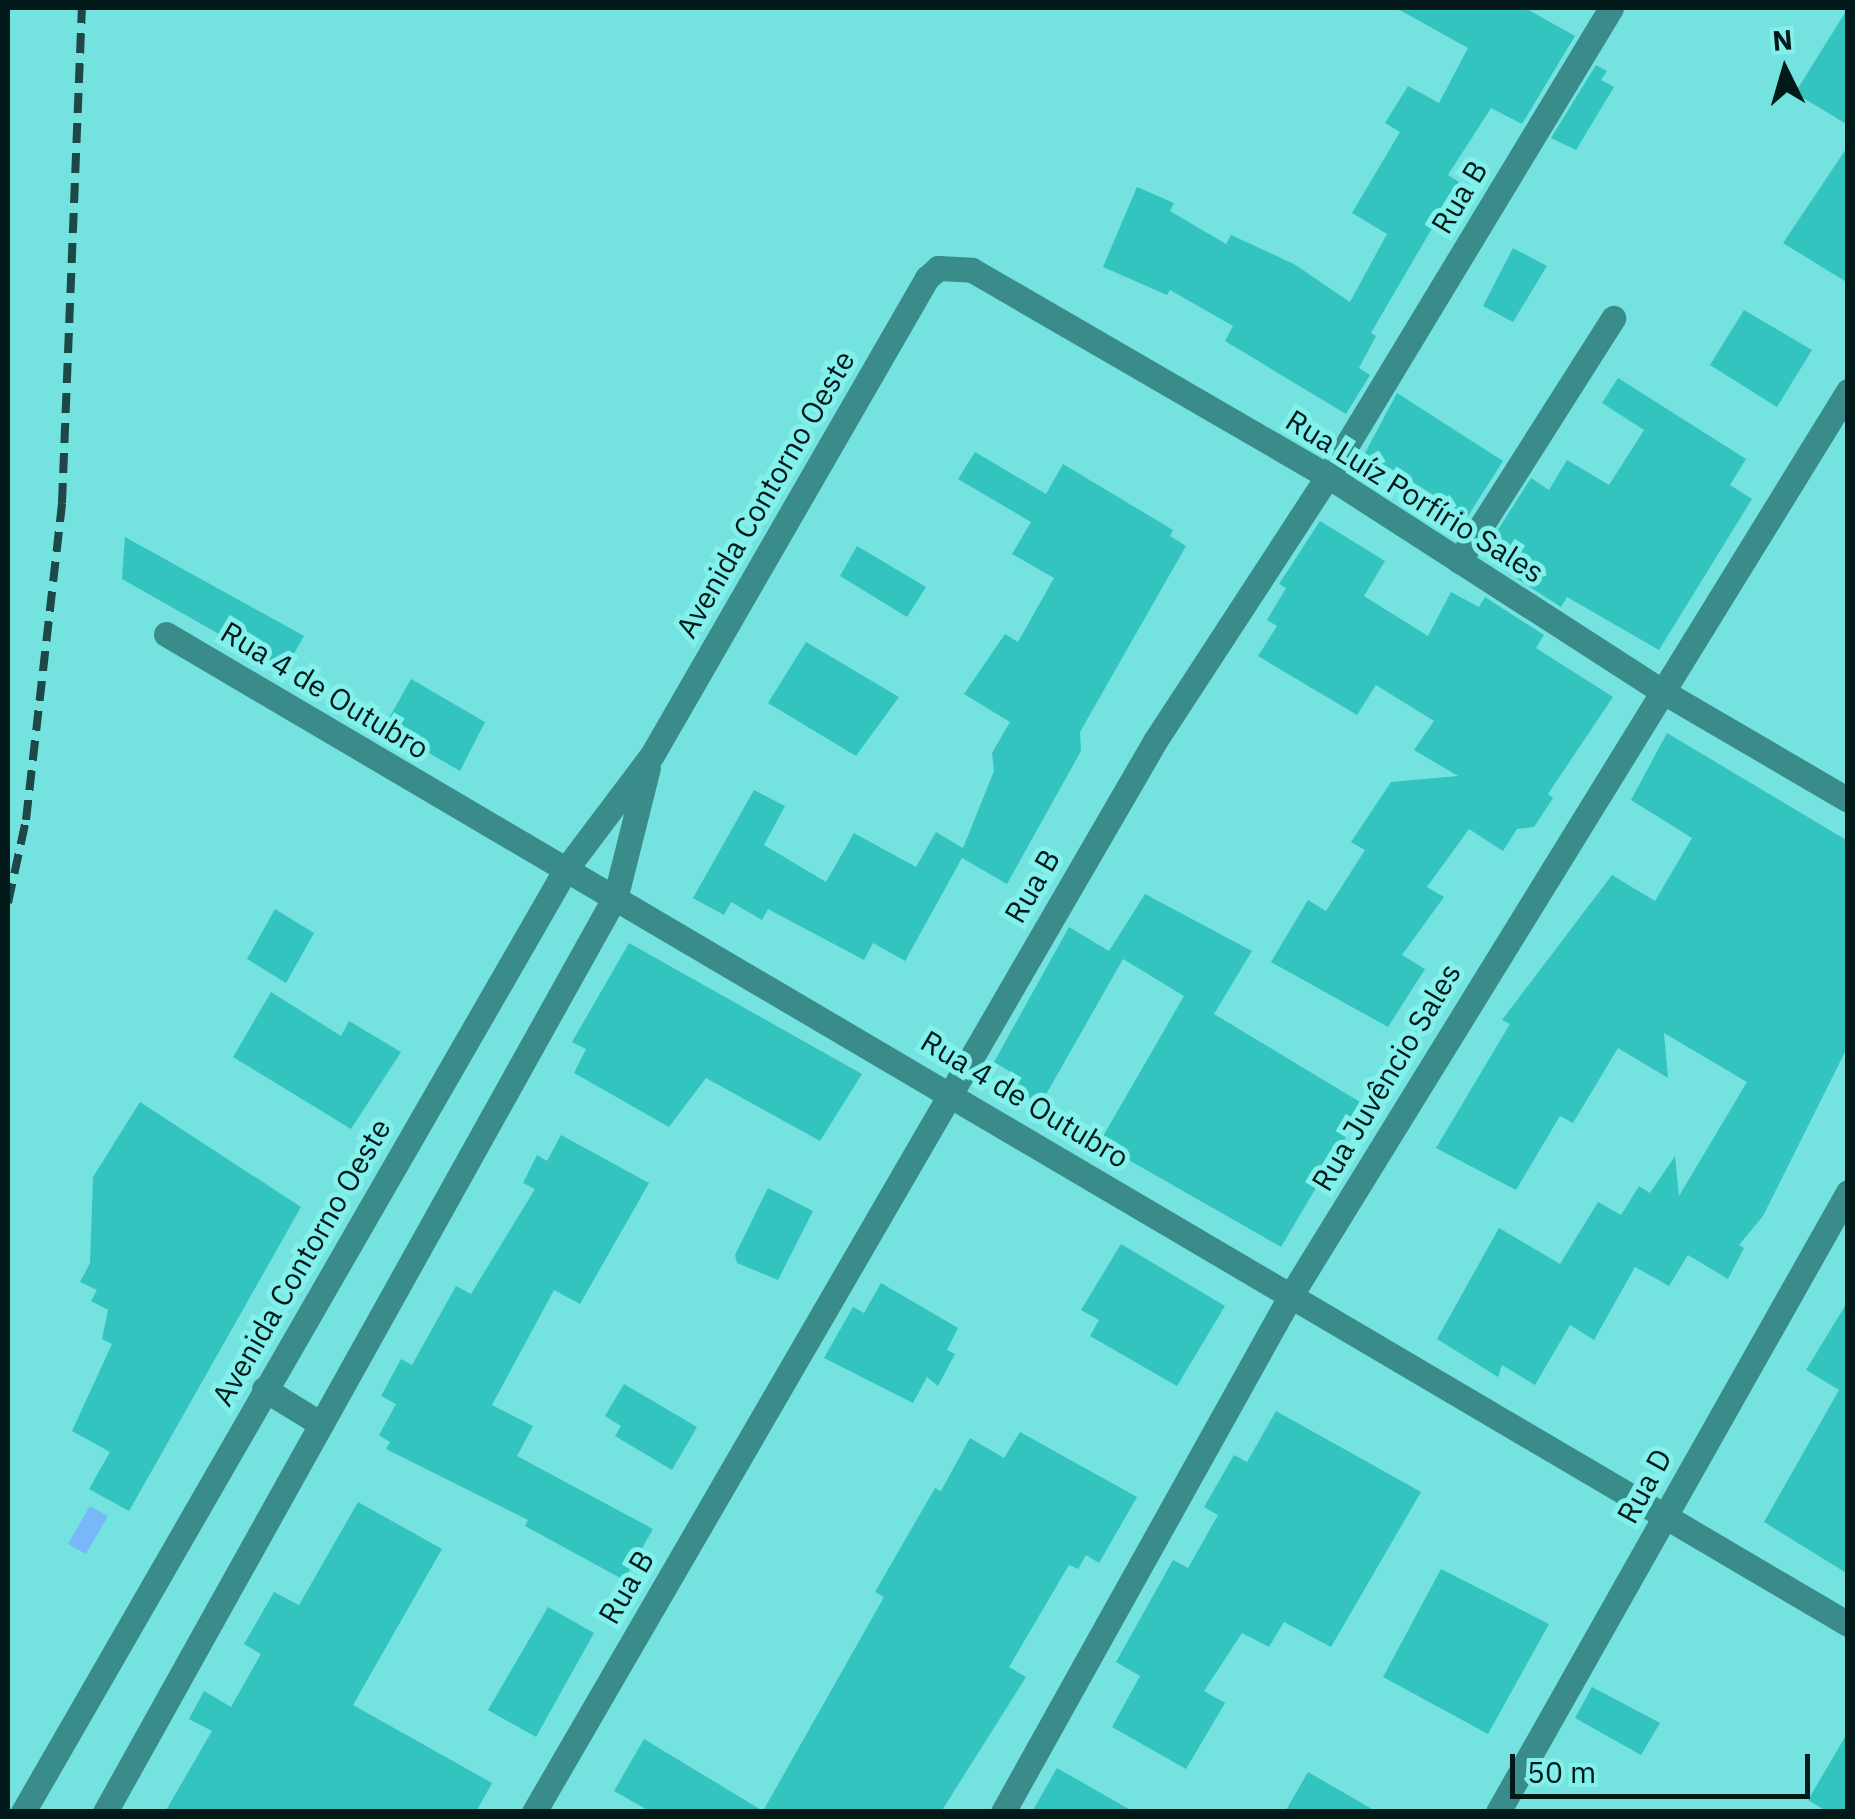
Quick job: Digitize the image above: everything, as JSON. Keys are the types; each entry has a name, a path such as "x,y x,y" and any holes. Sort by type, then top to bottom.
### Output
{"street":[{"name":"Rua B","path":"534,1812 1154,740 1328,476 1611,8"},
{"name":"Rua Luíz Porfírio Sales","path":"938,268 972,270 1328,476 1660,690 1848,800"},
{"name":"Avenida Contorno Oeste","path":"23,1812 566,870 652,755 926,278 938,268"},
{"path":"1459,560 1613,318"},
{"name":"Rua Juvêncio Sales","path":"1003,1812 1291,1295 1660,690 1848,391"},
{"name":"Rua 4 de Outubro","path":"166,634 566,870 616,895 1848,1624"},
{"name":"Avenida Contorno Oeste","path":"106,1812 616,895 652,755"},
{"name":"Rua D","path":"1498,1812 1848,1192"},
{"path":"264,1389 321,1424"}],"water":[{"path":"90,1506 108,1516 86,1554 68,1544"}],"building":[{"path":"1396,8 1525,8 1575,36 1522,124 1491,108 1448,175 1459,182 1371,333 1376,336 1359,368 1370,375 1346,414 1225,341 1233,326 1170,290 1167,295 1103,267 1137,187 1174,203 1170,211 1226,244 1231,235 1294,264 1350,302 1387,234 1352,213 1400,132 1385,123 1408,86 1439,103 1468,48"},
{"path":"1848,8 1848,125 1795,93"},
{"path":"1596,65 1607,71 1601,80 1614,87 1576,150 1551,138"},
{"path":"1848,146 1848,283 1783,243"},
{"path":"1513,248 1547,266 1513,322 1483,306"},
{"path":"1744,310 1812,350 1777,407 1710,365"},
{"path":"1618,378 1746,459 1730,485 1752,499 1659,650 1567,597 1561,607 1502,569 1514,548 1494,536 1531,478 1549,490 1567,460 1609,485 1644,430 1602,403"},
{"path":"1397,393 1503,461 1468,516 1365,453"},
{"path":"975,452 1046,494 1063,464 1173,530 1170,536 1186,546 1080,732 1081,751 1007,884 962,858 905,961 873,943 864,960 768,909 762,920 731,902 724,915 693,898 754,790 785,806 764,845 826,882 854,833 916,867 936,832 963,848 994,771 992,753 1010,722 964,694 1005,634 1018,642 1054,578 1012,554 1031,522 958,479"},
{"path":"1320,521 1385,561 1364,596 1428,636 1451,592 1479,607 1485,597 1544,635 1536,648 1613,697 1548,794 1553,798 1534,827 1517,829 1503,851 1469,829 1427,887 1444,897 1402,955 1425,969 1388,1027 1271,962 1308,900 1326,911 1365,850 1351,842 1391,782 1458,776 1414,750 1434,721 1376,685 1357,715 1258,656 1277,626 1267,620 1286,588 1279,584"},
{"path":"125,537 304,636 284,671 122,579"},
{"path":"857,546 926,587 907,617 840,576"},
{"path":"806,642 899,697 856,756 768,703"},
{"path":"411,679 485,722 460,771 384,727"},
{"path":"1667,733 1848,841 1848,1046 1763,1216 1739,1245 1744,1248 1728,1279 1688,1255 1669,1286 1635,1267 1594,1340 1570,1325 1535,1385 1502,1365 1498,1377 1437,1339 1499,1228 1560,1264 1598,1202 1621,1215 1639,1186 1650,1193 1675,1156 1679,1196 1747,1082 1664,1033 1668,1078 1618,1048 1573,1123 1560,1116 1516,1190 1436,1148 1510,1024 1502,1020 1612,875 1655,901 1692,838 1631,800"},
{"path":"1145,894 1252,951 1214,1014 1365,1105 1281,1247 1099,1143 1184,996 1123,959 1040,1105 1009,1086 1014,1074 994,1062 1069,927 1109,951"},
{"path":"275,909 314,933 286,983 247,959"},
{"path":"629,943 862,1074 820,1141 706,1078 669,1127 574,1073 586,1049 572,1042"},
{"path":"271,992 341,1036 349,1021 401,1052 351,1129 233,1057"},
{"path":"140,1102 301,1207 129,1511 89,1489 110,1452 72,1431 112,1344 102,1339 108,1310 91,1301 97,1290 80,1282 90,1263 93,1177"},
{"path":"561,1135 649,1183 580,1304 554,1290 492,1405 533,1426 517,1456 653,1529 624,1580 525,1526 528,1520 386,1449 390,1442 379,1435 396,1404 381,1396 401,1359 412,1365 456,1286 471,1294 535,1189 523,1183 537,1155 547,1161"},
{"path":"768,1188 813,1211 778,1280 737,1263 735,1255"},
{"path":"1121,1244 1225,1306 1177,1386 1090,1336 1099,1320 1081,1310"},
{"path":"881,1283 958,1328 947,1350 955,1354 938,1386 927,1377 913,1403 824,1358 853,1307 864,1313"},
{"path":"1848,1301 1848,1574 1764,1522 1839,1390 1806,1370"},
{"path":"624,1384 697,1427 672,1470 615,1436 621,1426 605,1416"},
{"path":"1276,1411 1421,1492 1331,1647 1284,1622 1269,1647 1242,1633 1204,1691 1225,1703 1186,1769 1112,1727 1140,1676 1116,1662 1173,1560 1188,1568 1218,1515 1204,1507 1234,1455 1247,1462"},
{"path":"1020,1432 1137,1497 1099,1563 1086,1555 1078,1569 1069,1565 1009,1667 1026,1677 941,1812 651,1812 614,1791 644,1739 763,1811 884,1597 875,1592 935,1488 941,1491 970,1438 1004,1458"},
{"path":"358,1502 442,1549 353,1705 492,1783 476,1812 165,1812 212,1731 189,1719 204,1691 231,1707 261,1654 244,1644 274,1592 299,1605"},
{"path":"1441,1569 1549,1624 1488,1734 1383,1677"},
{"path":"548,1607 594,1633 536,1737 488,1710"},
{"path":"1592,1687 1660,1723 1641,1755 1575,1718"},
{"path":"1848,1732 1848,1812 1828,1812 1808,1800"},
{"path":"1057,1768 1134,1812 1032,1812"},
{"path":"1308,1772 1377,1812 1285,1812"}],"railway":[{"path":"8,903 26,820 62,503 82,8"}]}
